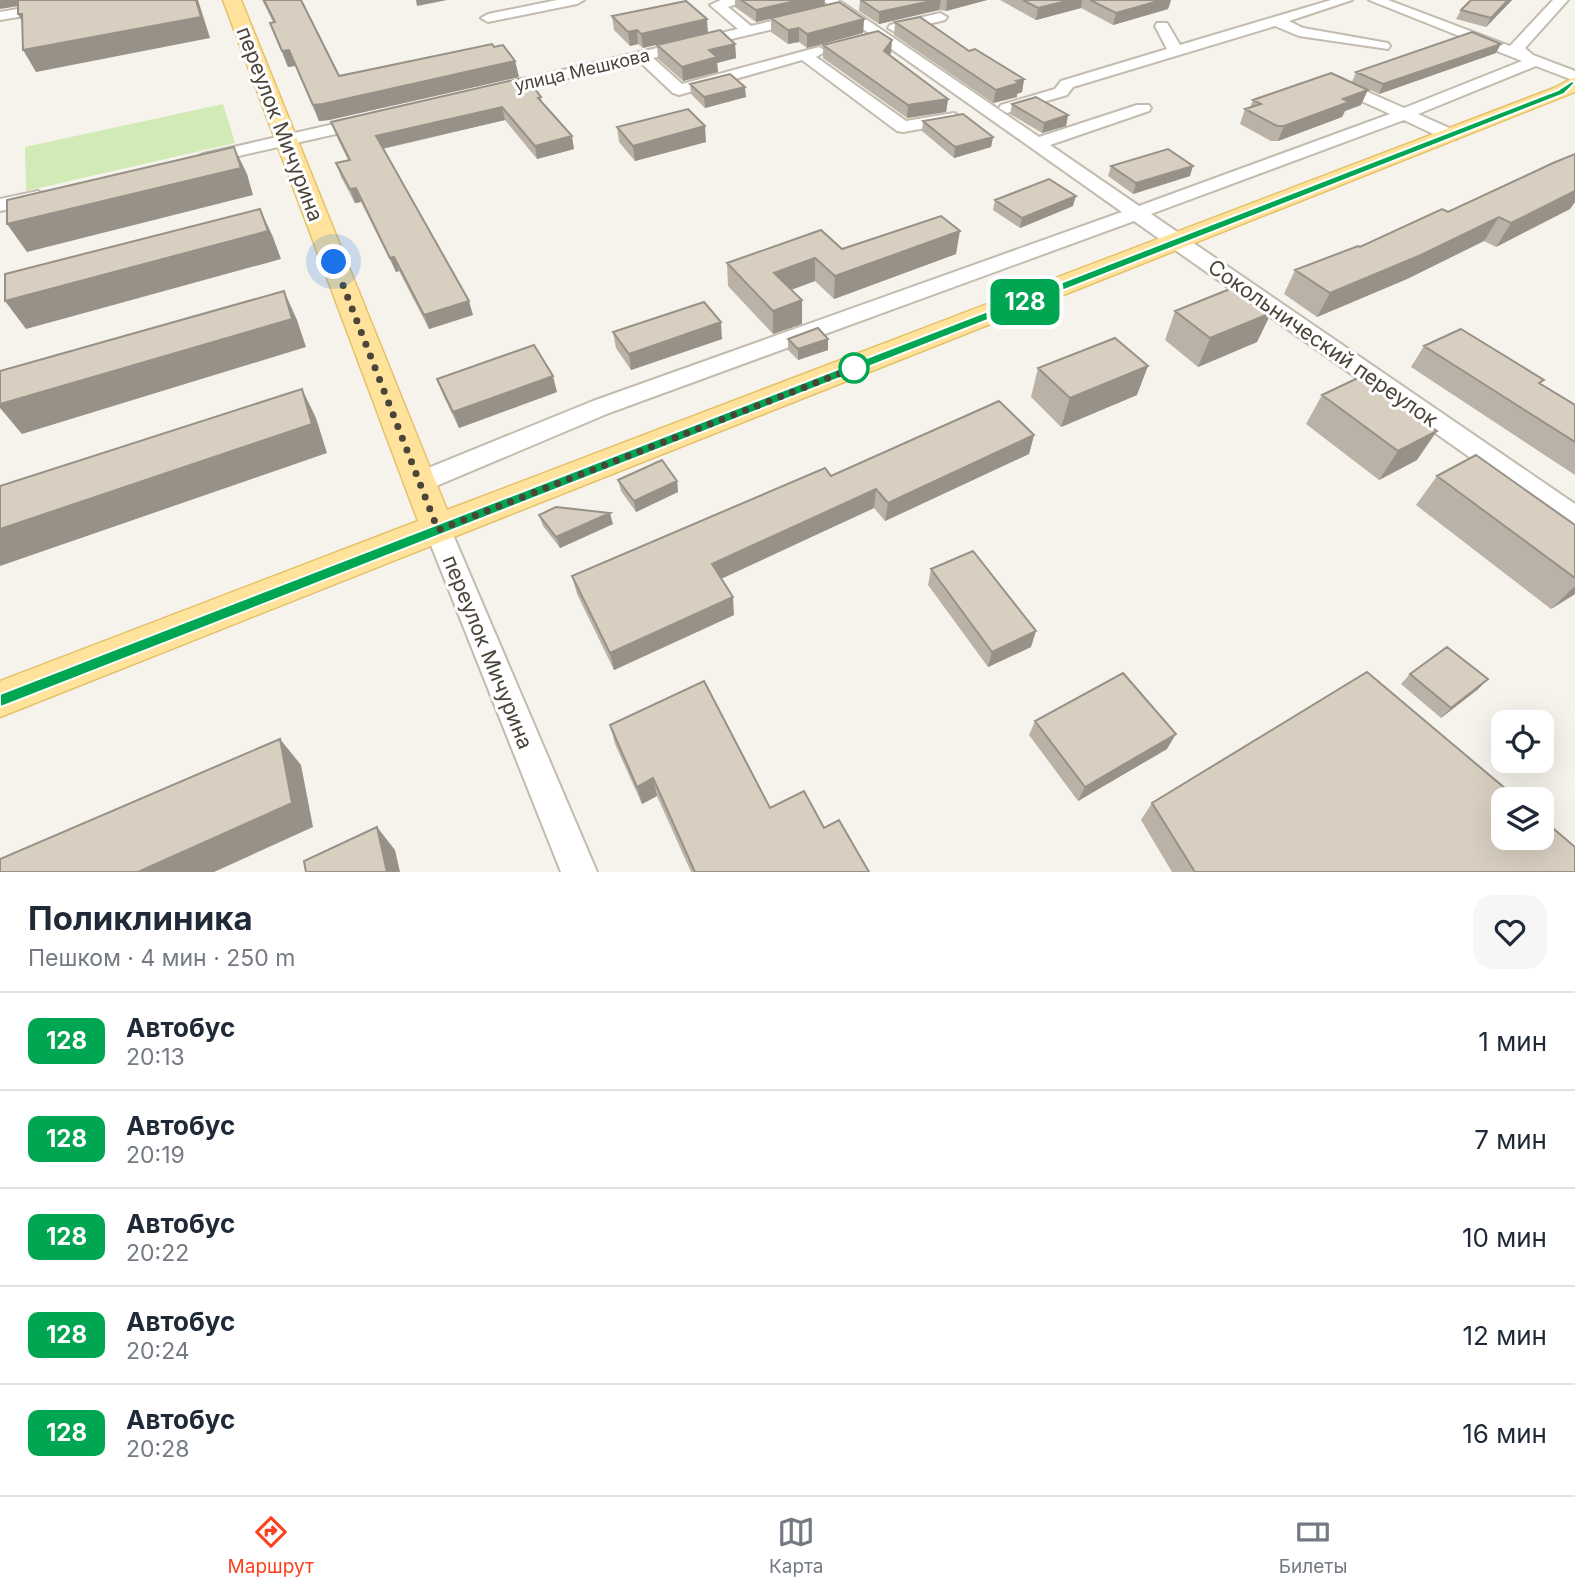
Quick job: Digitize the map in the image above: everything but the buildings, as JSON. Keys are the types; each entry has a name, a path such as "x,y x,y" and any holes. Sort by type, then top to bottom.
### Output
{"main road":[{"name":"переулок Мичурина","path":"232,0 438,530"},
{"path":"0,699 1177,243 1561,92 1575,83"}],"street":[{"path":"0,16 95,0"},
{"path":"488,18 577,0"},
{"path":"713,3 741,0"},
{"path":"804,55 903,127 990,112 1061,92 1067,83 1345,0"},
{"path":"1376,0 1575,76"},
{"path":"1533,62 1516,48 1560,0"},
{"path":"713,3 748,31"},
{"name":"улица Мешкова","path":"484,93 748,31 836,4 865,3"},
{"name":"Сокольнический переулок","path":"836,4 1575,518"},
{"path":"856,42 940,17"},
{"path":"1276,20 1299,32 1382,46"},
{"path":"1162,26 1176,51"},
{"path":"642,56 678,90 830,48"},
{"path":"420,482 601,407 1135,214 1404,114 1533,62"},
{"path":"1339,85 1450,135"},
{"path":"1036,144 1143,108"},
{"path":"191,162 379,118"},
{"path":"0,205 55,193"},
{"name":"переулок Мичурина","path":"438,530 579,872"}],"green space":[{"path":"223,104 235,143 26,191 25,147"}],"bus line":[{"name":"128","path":"0,699 1177,243 1561,92 1575,83"}],"route":[{"path":"334,262 438,530 854,368"}]}
